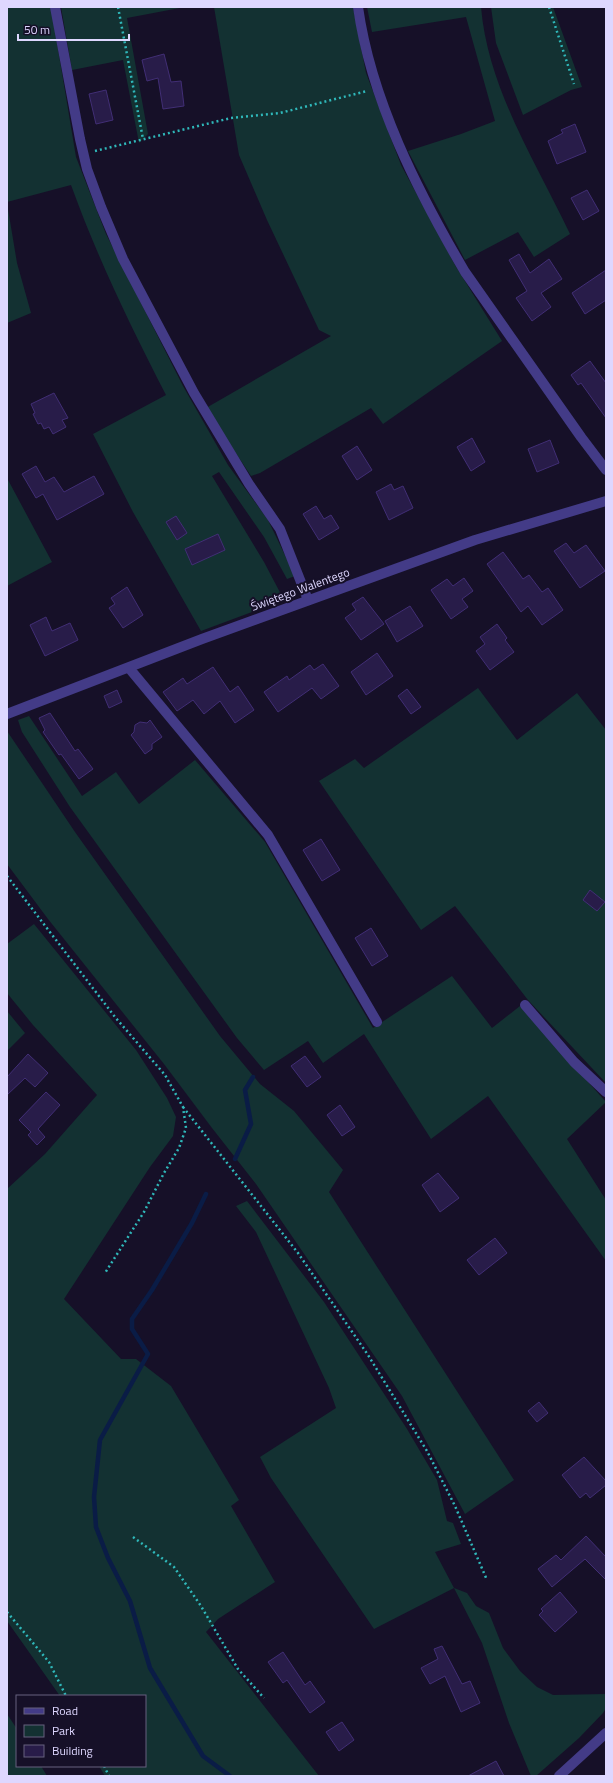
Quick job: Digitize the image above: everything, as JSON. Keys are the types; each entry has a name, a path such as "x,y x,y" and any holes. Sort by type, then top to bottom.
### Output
{"street":[{"path":"55,7 84,156 101,207 124,258 194,392 249,484 280,529 308,600"},
{"path":"358,7 367,54 377,88 409,164 458,259 581,437 606,470"},
{"name":"Świętego Walentego","path":"7,714 308,600 475,540 606,501"},
{"path":"129,668 268,835 377,1022"},
{"path":"525,1005 574,1062 606,1092"},
{"path":"559,1776 606,1733"}],"path":[{"path":"118,7 143,139"},
{"path":"549,7 574,84"},
{"path":"84,156 96,151 232,118 280,113 377,88"},
{"path":"7,876 115,1017 165,1075 183,1107 298,1253 368,1355 427,1451 455,1506 486,1580"},
{"path":"105,1273 144,1212 179,1148 186,1128 183,1107"},
{"path":"133,1537 174,1567 201,1606 238,1669 264,1698"},
{"path":"7,1612 49,1662 66,1695"},
{"path":"104,1767 109,1776"}],"green space":[{"path":"7,7 51,7 76,157 106,234 183,386 228,465 268,520 295,576 287,579 264,537 219,472 212,476 264,562 284,600 201,631 133,512 93,434 166,395 115,292 71,185 7,202"},
{"path":"61,7 185,7 127,18 148,134 139,143 123,60 72,70"},
{"path":"214,7 353,7 366,73 401,165 455,265 502,341 383,424 371,408 260,473 251,476 206,408 331,336 319,330 267,220 239,155"},
{"path":"367,7 481,7 485,37 503,96 515,124 570,234 534,257 518,232 465,260 408,151 461,134 495,121 466,17 372,32"},
{"path":"491,7 553,7 582,87 571,90 523,115 496,43"},
{"path":"7,203 17,263 31,313 7,323"},
{"path":"7,478 52,562 7,586"},
{"path":"478,688 517,740 577,693 606,730 606,1083 528,1000 455,906 421,930 319,781 355,759 364,768"},
{"path":"29,716 82,796 116,772 139,804 195,760 265,842 373,1028 452,976 492,1028 520,1006 606,1102 567,1139 606,1200 606,1261 488,1096 431,1139 364,1034 323,1063 308,1041 264,1070 237,1038 70,807 22,732 18,720"},
{"path":"7,731 75,832 220,1036 260,1084 294,1111 343,1170 329,1192 514,1480 465,1514 402,1396 256,1184 164,1064 48,919 7,864"},
{"path":"34,924 136,1050 167,1098 176,1117 173,1136 150,1167 64,1299 121,1359 136,1359 171,1386 239,1500 231,1506 275,1582 218,1619 206,1632 319,1776 105,1776 100,1767 146,1767 146,1695 59,1695 7,1621 7,1189 45,1154 97,1095 33,1025 7,993 7,944"},
{"path":"7,1011 25,1033 7,1051"},
{"path":"247,1201 324,1302 407,1429 437,1480 447,1521 453,1523 461,1544 435,1552 454,1588 374,1629 271,1478 260,1457 336,1408 329,1388 256,1232 236,1206"},
{"path":"454,1588 467,1593 476,1606 489,1613 503,1648 520,1671 537,1687 553,1695 606,1694 606,1708 603,1713 579,1738 536,1776 531,1776 509,1723 482,1643"},
{"path":"7,1714 16,1728 16,1767 42,1767 47,1776 7,1776"}],"building":[{"path":"164,54 171,82 181,81 184,106 163,109 158,78 147,81 142,60"},
{"path":"106,90 113,120 96,124 89,94"},
{"path":"575,124 586,152 557,164 548,141 563,133 561,130"},
{"path":"587,190 599,211 583,220 571,198"},
{"path":"519,254 530,273 549,259 562,279 541,293 551,307 532,321 516,298 527,291 509,260"},
{"path":"606,270 606,300 585,314 572,293"},
{"path":"590,361 606,383 606,418 581,383 578,385 571,375"},
{"path":"54,393 68,418 62,420 66,427 53,434 49,427 44,429 41,423 38,424 33,414 35,413 31,404"},
{"path":"472,438 485,462 471,471 457,447"},
{"path":"550,440 559,463 537,472 528,449"},
{"path":"357,446 372,470 357,480 342,456"},
{"path":"36,466 45,482 54,477 64,492 94,476 104,494 57,520 43,494 36,498 22,474"},
{"path":"391,484 394,490 403,486 413,508 389,520 376,492"},
{"path":"316,506 324,519 331,515 339,528 319,540 303,514"},
{"path":"176,516 187,533 177,540 166,522"},
{"path":"218,534 225,550 192,565 185,549"},
{"path":"566,543 574,553 586,545 605,571 580,588 554,551"},
{"path":"503,552 523,579 529,575 542,592 548,588 563,610 542,625 528,606 521,612 487,564"},
{"path":"464,578 473,591 462,599 468,607 451,619 431,590 447,579 453,586"},
{"path":"127,587 143,615 123,628 109,608 115,604 111,598"},
{"path":"363,597 384,624 361,640 345,618 356,610 352,604"},
{"path":"410,606 423,626 397,642 385,621"},
{"path":"46,617 52,631 70,623 78,640 45,656 30,625"},
{"path":"497,624 507,638 505,640 514,652 490,670 476,651 485,644 480,637"},
{"path":"377,653 393,676 366,695 351,672"},
{"path":"323,664 339,686 321,699 312,688 278,712 264,692 287,676 289,680 310,665 314,670"},
{"path":"213,667 230,692 238,686 254,710 235,723 220,701 204,714 193,700 177,711 163,692 183,678 187,684"},
{"path":"407,689 421,707 411,714 398,696"},
{"path":"117,690 122,702 109,708 104,696"},
{"path":"50,713 75,751 78,749 93,769 79,779 61,754 59,755 43,732 45,730 39,718"},
{"path":"150,720 162,737 152,744 152,749 145,754 131,735 134,732 135,725 140,722 147,723"},
{"path":"321,839 340,870 322,881 303,850"},
{"path":"590,890 605,902 597,911 583,900"},
{"path":"371,928 388,956 372,966 355,938"},
{"path":"28,1054 48,1073 35,1087 25,1078 7,1095 7,1077"},
{"path":"305,1056 321,1077 307,1087 291,1066"},
{"path":"46,1092 60,1105 38,1129 45,1137 37,1145 28,1135 31,1132 19,1120"},
{"path":"340,1105 355,1127 342,1136 327,1115"},
{"path":"438,1173 459,1198 440,1212 422,1185"},
{"path":"495,1238 507,1253 479,1275 467,1260"},
{"path":"539,1402 548,1413 537,1422 528,1411"},
{"path":"584,1457 606,1481 606,1485 590,1498 586,1493 580,1498 562,1475"},
{"path":"586,1536 606,1557 606,1580 585,1559 552,1587 538,1569 556,1555 561,1560"},
{"path":"560,1592 577,1612 555,1632 539,1615 543,1611 541,1609"},
{"path":"442,1646 462,1684 470,1681 480,1703 461,1712 445,1676 430,1684 421,1668 438,1659 434,1649"},
{"path":"283,1652 305,1685 310,1681 325,1702 310,1713 287,1680 283,1683 268,1662"},
{"path":"342,1722 354,1740 339,1751 326,1732"},
{"path":"496,1761 504,1776 468,1776"}],"waterway":[{"path":"235,1159 251,1124 245,1090 253,1077"},
{"path":"206,1194 192,1223 152,1290 132,1319 132,1329 148,1354 100,1440 94,1497 96,1527 108,1558 130,1601 150,1668 203,1756 230,1776"}]}
